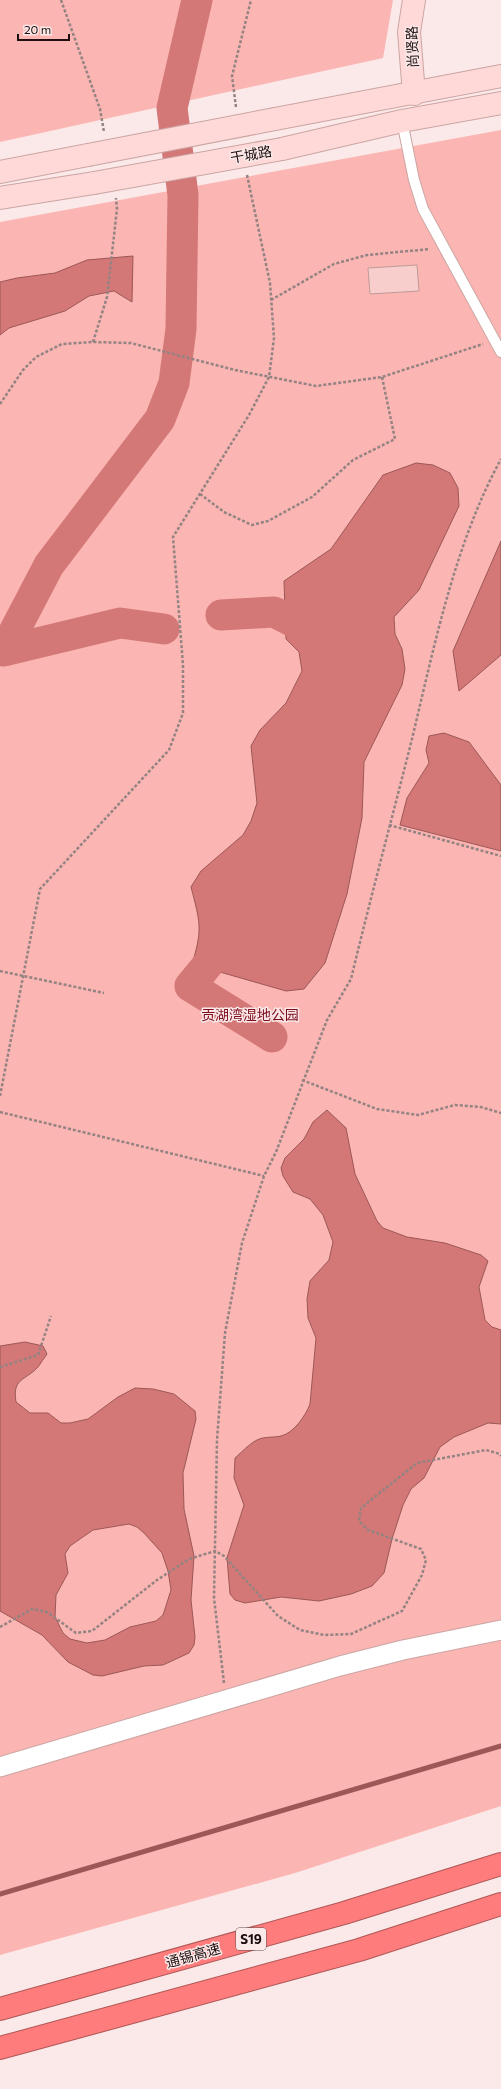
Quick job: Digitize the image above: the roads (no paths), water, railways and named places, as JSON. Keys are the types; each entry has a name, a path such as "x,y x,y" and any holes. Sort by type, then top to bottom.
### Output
{"highway":[{"name":"通锡高速","path":"0,2009 336,1915 501,1864"},
{"path":"0,2048 359,1950 501,1904"}],"street":[{"name":"尚贤路","path":"414,0 409,32 416,93"},
{"name":"尚贤路","path":"416,93 413,33 418,0"},
{"path":"0,172 501,76"},
{"name":"干城路","path":"0,198 94,183 282,149 402,121 501,103"},
{"path":"0,1767 226,1702 347,1664 403,1650 501,1630"}],"lane":[{"path":"402,121 414,180 423,208 442,247 501,352"}],"waterway":[{"path":"164,629 120,623 4,651 49,565 160,419 174,383 181,329 183,195 172,108 197,0"},
{"path":"221,615 274,612 319,635 318,641"},
{"path":"233,934 190,986 272,1037"},
{"path":"0,1894 501,1746"}],"park label":[{"name":"贡湖湾湿地公园","path":"250,1014"}]}
